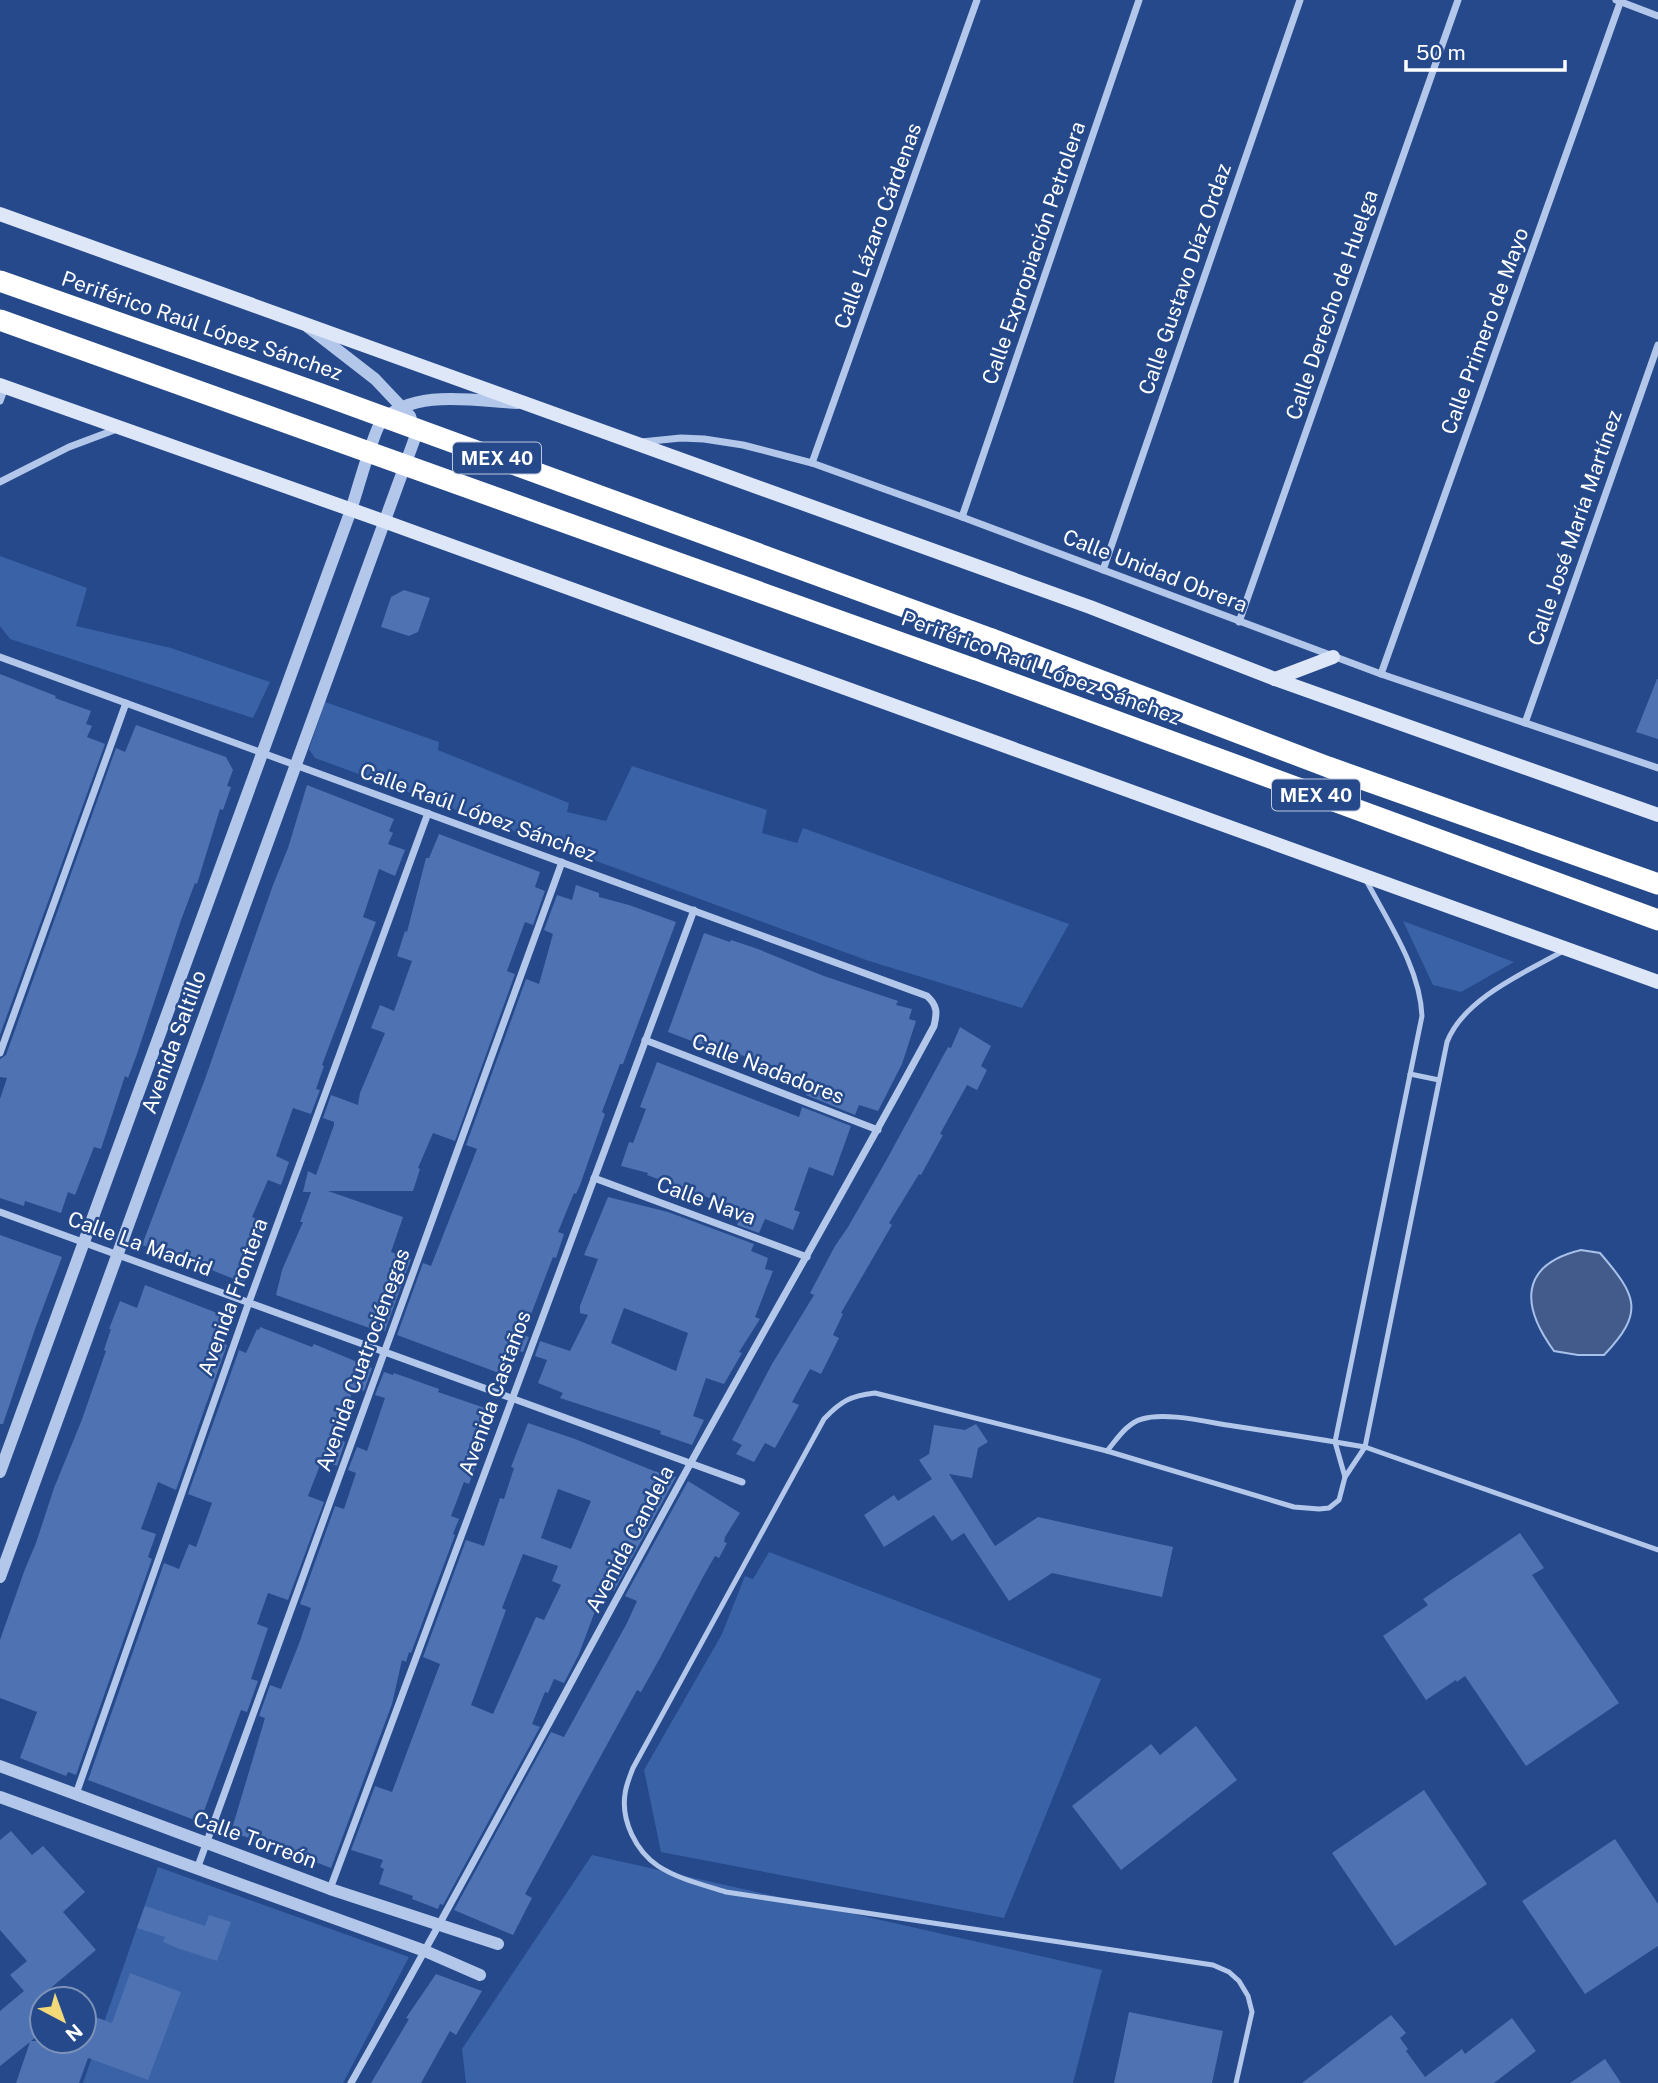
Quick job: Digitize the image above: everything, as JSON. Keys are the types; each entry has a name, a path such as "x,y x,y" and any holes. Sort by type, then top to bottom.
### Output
{"highway":[{"name":"Periférico Raúl López Sánchez","path":"0,281 318,393 992,639 1328,767 1658,884"},
{"name":"Periférico Raúl López Sánchez","path":"0,320 974,669 1658,920"}],"main road":[{"name":"Periférico Raúl López Sánchez","path":"0,214 1090,607 1275,679 1658,815"},
{"path":"2,391 120,428 386,522 1658,982"},
{"path":"1275,679 1334,657"}],"street":[{"name":"Calle Lázaro Cárdenas","path":"812,463 977,0"},
{"name":"Calle Expropiación Petrolera","path":"962,517 1139,0"},
{"name":"Calle Gustavo Díaz Ordaz","path":"1103,570 1300,0"},
{"name":"Calle Derecho de Huelga","path":"1239,622 1458,0"},
{"path":"1619,1 1658,16"},
{"name":"Calle Primero de Mayo","path":"1381,674 1619,1"},
{"name":"Periférico Raúl López Sánchez","path":"303,323 375,379 410,416 416,435 386,522"},
{"name":"Calle José María Martínez","path":"1525,723 1658,345"},
{"name":"Periférico Raúl López Sánchez","path":"402,407 428,399 527,404"},
{"path":"351,510 379,424 402,407"},
{"path":"0,482 69,447 120,428"},
{"name":"Calle Unidad Obrera","path":"635,443 704,439 743,445 812,463 1381,674 1658,768"},
{"name":"Avenida Saltillo","path":"0,1472 351,510"},
{"name":"Avenida Saltillo","path":"0,1577 386,522"},
{"name":"Calle Raúl López Sánchez","path":"0,657 927,996 935,1004 937,1011"},
{"path":"0,1053 127,703"},
{"name":"Avenida Frontera","path":"76,1794 249,1302 428,813"},
{"name":"Avenida Cuatrociénegas","path":"197,1869 562,862"},
{"name":"Avenida Castaños","path":"330,1889 694,910"},
{"name":"Avenida Candela","path":"351,2083 691,1463 878,1130 934,1026 937,1011"},
{"name":"Calle Nadadores","path":"645,1040 878,1130"},
{"name":"Calle Nava","path":"594,1178 807,1257"},
{"name":"Calle La Madrid","path":"0,1212 742,1482"},
{"name":"Calle Torreón","path":"0,1766 330,1889 498,1944"},
{"path":"0,1797 425,1951 480,1975"}],"lane":[{"path":"1345,1477 1335,1442 1422,1016 1418,985 1411,967 1364,875"},
{"path":"1236,2083 1252,2012 1248,1996 1239,1980 1229,1972 1213,1965 726,1892 691,1881 658,1866 632,1837 624,1813 625,1794 633,1768 824,1419 848,1399 875,1393 1107,1451 1294,1507 1329,1508 1339,1500 1345,1477 1364,1447 1447,1042 1457,1021 1468,1011 1505,984 1567,949"},
{"path":"1410,1074 1439,1080"},
{"path":"1107,1451 1129,1425 1149,1417 1206,1422 1364,1447 1658,1550"}],"shaded area":[{"path":"0,556 87,588 76,626 171,648 270,682 253,718 10,639 0,626"},
{"path":"325,702 439,742 438,750 569,803 567,812 606,821 632,766 767,810 762,833 797,843 803,828 1069,924 1022,1008 866,960 315,758 309,749"},
{"path":"1403,921 1514,962 1461,992 1433,985"},
{"path":"1581,1250 1600,1253 1622,1281 1631,1304 1631,1315 1626,1327 1604,1355 1554,1351 1543,1334 1532,1303 1532,1289 1546,1266"},
{"path":"769,1552 1101,1679 1004,1918 661,1852 644,1770 722,1634 745,1576 753,1579"},
{"path":"592,1855 1102,1970 1073,2083 466,2083 462,2049"},
{"path":"158,1867 409,1957 343,2083 83,2083 93,2055 98,2055 98,2040"}],"building":[{"path":"404,590 430,598 418,632 409,636 381,627 391,597"},
{"path":"0,674 91,711 86,724 92,726 87,737 105,744 0,1035"},
{"path":"1658,679 1658,739 1636,732"},
{"path":"136,725 226,757 233,770 227,786 231,787 223,810 220,809 197,884 195,883 181,920 137,1054 128,1078 125,1076 101,1149 94,1147 75,1195 68,1192 61,1213 25,1201 24,1206 0,1198 0,1099 7,1078 0,1077 0,1059 6,1055 116,748 125,752"},
{"path":"307,785 394,819 389,831 393,833 388,844 405,850 395,876 379,869 363,917 376,922 322,1065 324,1066 316,1089 320,1090 311,1114 293,1108 276,1156 289,1162 281,1185 268,1180 252,1217 267,1224 244,1283 142,1245 288,848"},
{"path":"439,834 540,872 535,887 545,891 533,925 525,922 507,971 515,974 455,1141 433,1133 418,1168 420,1169 413,1191 328,1191 403,1217 391,1252 411,1259 385,1331 378,1331 276,1295 282,1270 303,1222 300,1222 311,1192 303,1192 308,1171 316,1175 334,1125 334,1122 323,1118 331,1095 358,1105 360,1093 385,1033 371,1028 380,1005 394,1011 412,961 397,956 405,931 407,932 426,858 429,858"},
{"path":"576,885 599,893 599,897 676,922 623,1064 620,1064 602,1112 605,1114 580,1185 558,1232 564,1234 556,1258 553,1257 523,1335 529,1337 523,1352 515,1350 507,1376 397,1335 423,1263 431,1266 477,1149 466,1145 526,979 539,984 553,934 544,930 557,895 572,900"},
{"path":"704,933 758,949 824,976 898,1001 896,1005 912,1009 909,1019 916,1021 902,1064 878,1111 859,1105 855,1115 806,1095 809,1085 789,1079 792,1072 741,1055 739,1059 668,1032"},
{"path":"960,1027 991,1046 981,1066 987,1070 977,1090 967,1085 921,1175 919,1174 889,1223 892,1225 841,1313 843,1314 833,1335 839,1338 821,1374 810,1369 792,1402 799,1405 775,1448 765,1443 754,1462 736,1454 742,1445 732,1440 772,1364 814,1295 810,1293 835,1246 887,1159 948,1047 951,1048"},
{"path":"657,1062 799,1117 802,1107 851,1126 833,1176 809,1167 794,1210 800,1212 793,1230 765,1219 759,1233 737,1225 742,1210 647,1175 648,1173 621,1166 629,1142 633,1143 646,1109 640,1107"},
{"path":"608,1197 668,1212 754,1244 751,1251 768,1258 765,1269 773,1271 755,1317 760,1319 739,1352 742,1353 724,1384 706,1378 693,1416 704,1420 692,1445 660,1434 661,1431 560,1398 563,1393 538,1383 547,1360 535,1356 540,1341 570,1351 588,1315 580,1313 580,1306 598,1259 584,1255","holes":["624,1308 688,1333 676,1371 611,1343"]},
{"path":"0,1235 62,1257 3,1424 0,1424"},
{"path":"145,1285 230,1318 221,1343 227,1345 176,1490 158,1482 141,1529 156,1534 148,1557 152,1559 76,1775 68,1772 66,1776 20,1758 37,1712 0,1698 0,1640 54,1488 81,1422 120,1301 137,1308"},
{"path":"260,1327 312,1347 314,1344 372,1368 364,1391 354,1388 335,1438 345,1442 337,1466 322,1460 308,1496 324,1502 288,1600 268,1593 257,1624 268,1628 251,1679 258,1681 247,1712 241,1710 200,1822 88,1780 164,1563 179,1569 189,1544 196,1547 212,1503 188,1494 239,1350 246,1353"},
{"path":"384,1372 439,1389 438,1392 488,1409 484,1417 488,1418 481,1436 485,1437 481,1451 469,1484 464,1482 451,1516 459,1519 453,1534 455,1535 411,1653 409,1652 406,1662 402,1660 392,1704 331,1868 231,1832 265,1718 259,1716 270,1685 281,1689 300,1641 311,1608 300,1604 335,1506 344,1509 356,1473 348,1470 357,1447 367,1451 385,1398 375,1395"},
{"path":"528,1423 676,1477 614,1591 604,1587 579,1654 564,1683 554,1679 548,1693 545,1692 532,1724 540,1727 443,1905 440,1904 438,1909 412,1899 413,1896 379,1884 384,1869 380,1867 383,1860 351,1850 375,1786 392,1792 440,1664 423,1657 466,1540 484,1546 500,1498 504,1499 514,1468 511,1467","holes":["558,1489 591,1501 571,1549 541,1538","523,1554 558,1566 552,1581 561,1585 544,1620 536,1617 493,1714 471,1705 506,1610 502,1608"]},
{"path":"976,1424 988,1442 978,1448 972,1478 949,1474 995,1546 1038,1517 1173,1547 1162,1597 1052,1573 1009,1601 964,1533 952,1541 934,1515 884,1547 864,1515 894,1495 898,1501 932,1479 919,1460 929,1454 934,1425 965,1430"},
{"path":"688,1481 740,1513 725,1537 724,1542 727,1543 719,1558 715,1556 641,1692 637,1690 525,1894 532,1898 513,1935 454,1910 551,1732 564,1737 627,1623 637,1601 625,1596"},
{"path":"1520,1533 1544,1568 1532,1575 1619,1703 1526,1766 1465,1676 1426,1700 1383,1636 1428,1605 1423,1599"},
{"path":"1196,1726 1237,1780 1121,1870 1072,1806 1151,1744 1160,1755"},
{"path":"1424,1790 1487,1884 1395,1946 1332,1853"},
{"path":"11,1831 32,1855 43,1846 85,1892 63,1912 96,1950 54,1985 28,1985 28,2044 0,2066 0,2011 24,1991 10,1975 27,1961 0,1930 0,1840"},
{"path":"1615,1839 1658,1904 1658,1946 1585,1994 1522,1901"},
{"path":"145,1906 205,1926 209,1915 231,1922 217,1961 163,1942 165,1937 137,1928"},
{"path":"130,1973 181,1992 148,2080 88,2058 79,2083 16,2083 28,2048 28,2055 98,2055 98,2018 112,2023"},
{"path":"436,1974 482,1991 456,2035 450,2031 421,2083 371,2083 409,2019 406,2018"},
{"path":"1129,2012 1223,2031 1212,2083 1114,2083"},
{"path":"1391,2015 1406,2033 1400,2038 1425,2077 1462,2049 1465,2054 1512,2018 1536,2051 1494,2083 1302,2083"},
{"path":"1605,2059 1621,2083 1570,2083"}]}
